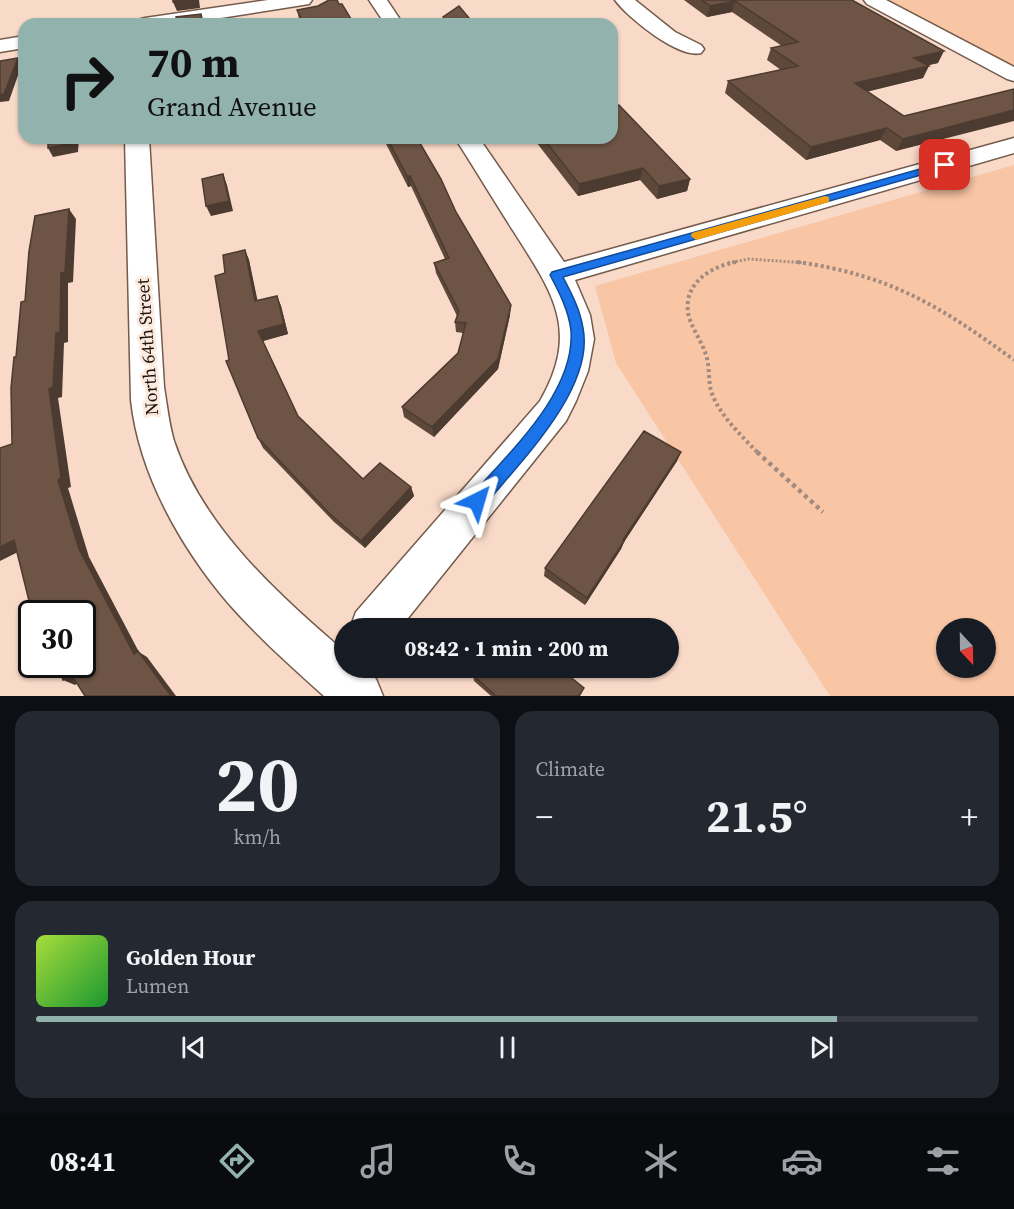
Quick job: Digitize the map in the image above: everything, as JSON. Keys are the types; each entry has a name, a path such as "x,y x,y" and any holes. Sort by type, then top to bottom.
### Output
{"street":[{"path":"160,18 303,0"},
{"path":"378,0 390,18"},
{"path":"624,0 668,36 694,49"},
{"path":"873,0 1014,75"},
{"path":"0,46 18,43"},
{"name":"North 64th Street","path":"137,144 147,387 150,417 157,442 169,473 210,544 256,602 334,667"},
{"path":"380,618 553,411 566,389 575,359 577,330 569,301 556,275 472,144"},
{"path":"556,275 1014,145"}],"path":[{"path":"823,512 788,483 719,408 712,392 706,358 690,322 687,304 690,289 696,278 720,264 772,258 855,272 884,281 930,304 1014,360"}],"shaded area":[{"path":"887,0 1014,0 1014,67"},
{"path":"1014,165 1014,696 830,696 616,363 595,286"}],"building":[{"path":"329,0 337,0 350,18 301,18 297,10 318,6"},
{"path":"702,0 852,0 944,51 914,58 929,66 855,83 904,116 1014,89 1014,110 903,139 887,128 811,147 728,81 798,66 771,48 798,42 735,1 710,6"},
{"path":"459,6 469,18 444,18"},
{"path":"201,14 202,18 176,18"},
{"path":"18,58 4,94 0,95 0,61"},
{"path":"618,105 690,179 659,186 643,168 579,184 548,144 618,144"},
{"path":"48,144 68,144 48,148"},
{"path":"390,144 421,144 441,179 456,212 511,305 498,359 432,427 402,407 458,353 466,323 455,322 459,311 434,263 449,258 410,176 407,176"},
{"path":"223,174 229,201 206,206 202,179"},
{"path":"69,209 65,272 61,273 60,332 56,333 53,387 49,389 61,478 58,480 79,549 134,654 138,651 171,696 85,696 74,678 96,678 96,600 29,600 14,540 0,547 0,448 12,444 11,388 14,357 16,357 21,302 25,301 29,251 35,216"},
{"path":"245,250 255,301 277,296 284,324 258,331 298,416 363,479 380,463 411,487 361,541 330,514 258,438 226,361 229,360 215,276 225,273 223,255"},
{"path":"644,431 681,452 587,598 545,568"},
{"path":"476,678 572,678 584,688 579,696 496,696"}],"slow traffic":[{"path":"696,236 825,199"}],"route":[{"path":"477,501 553,411 566,389 575,359 577,330 575,316 556,275 945,165"}]}
